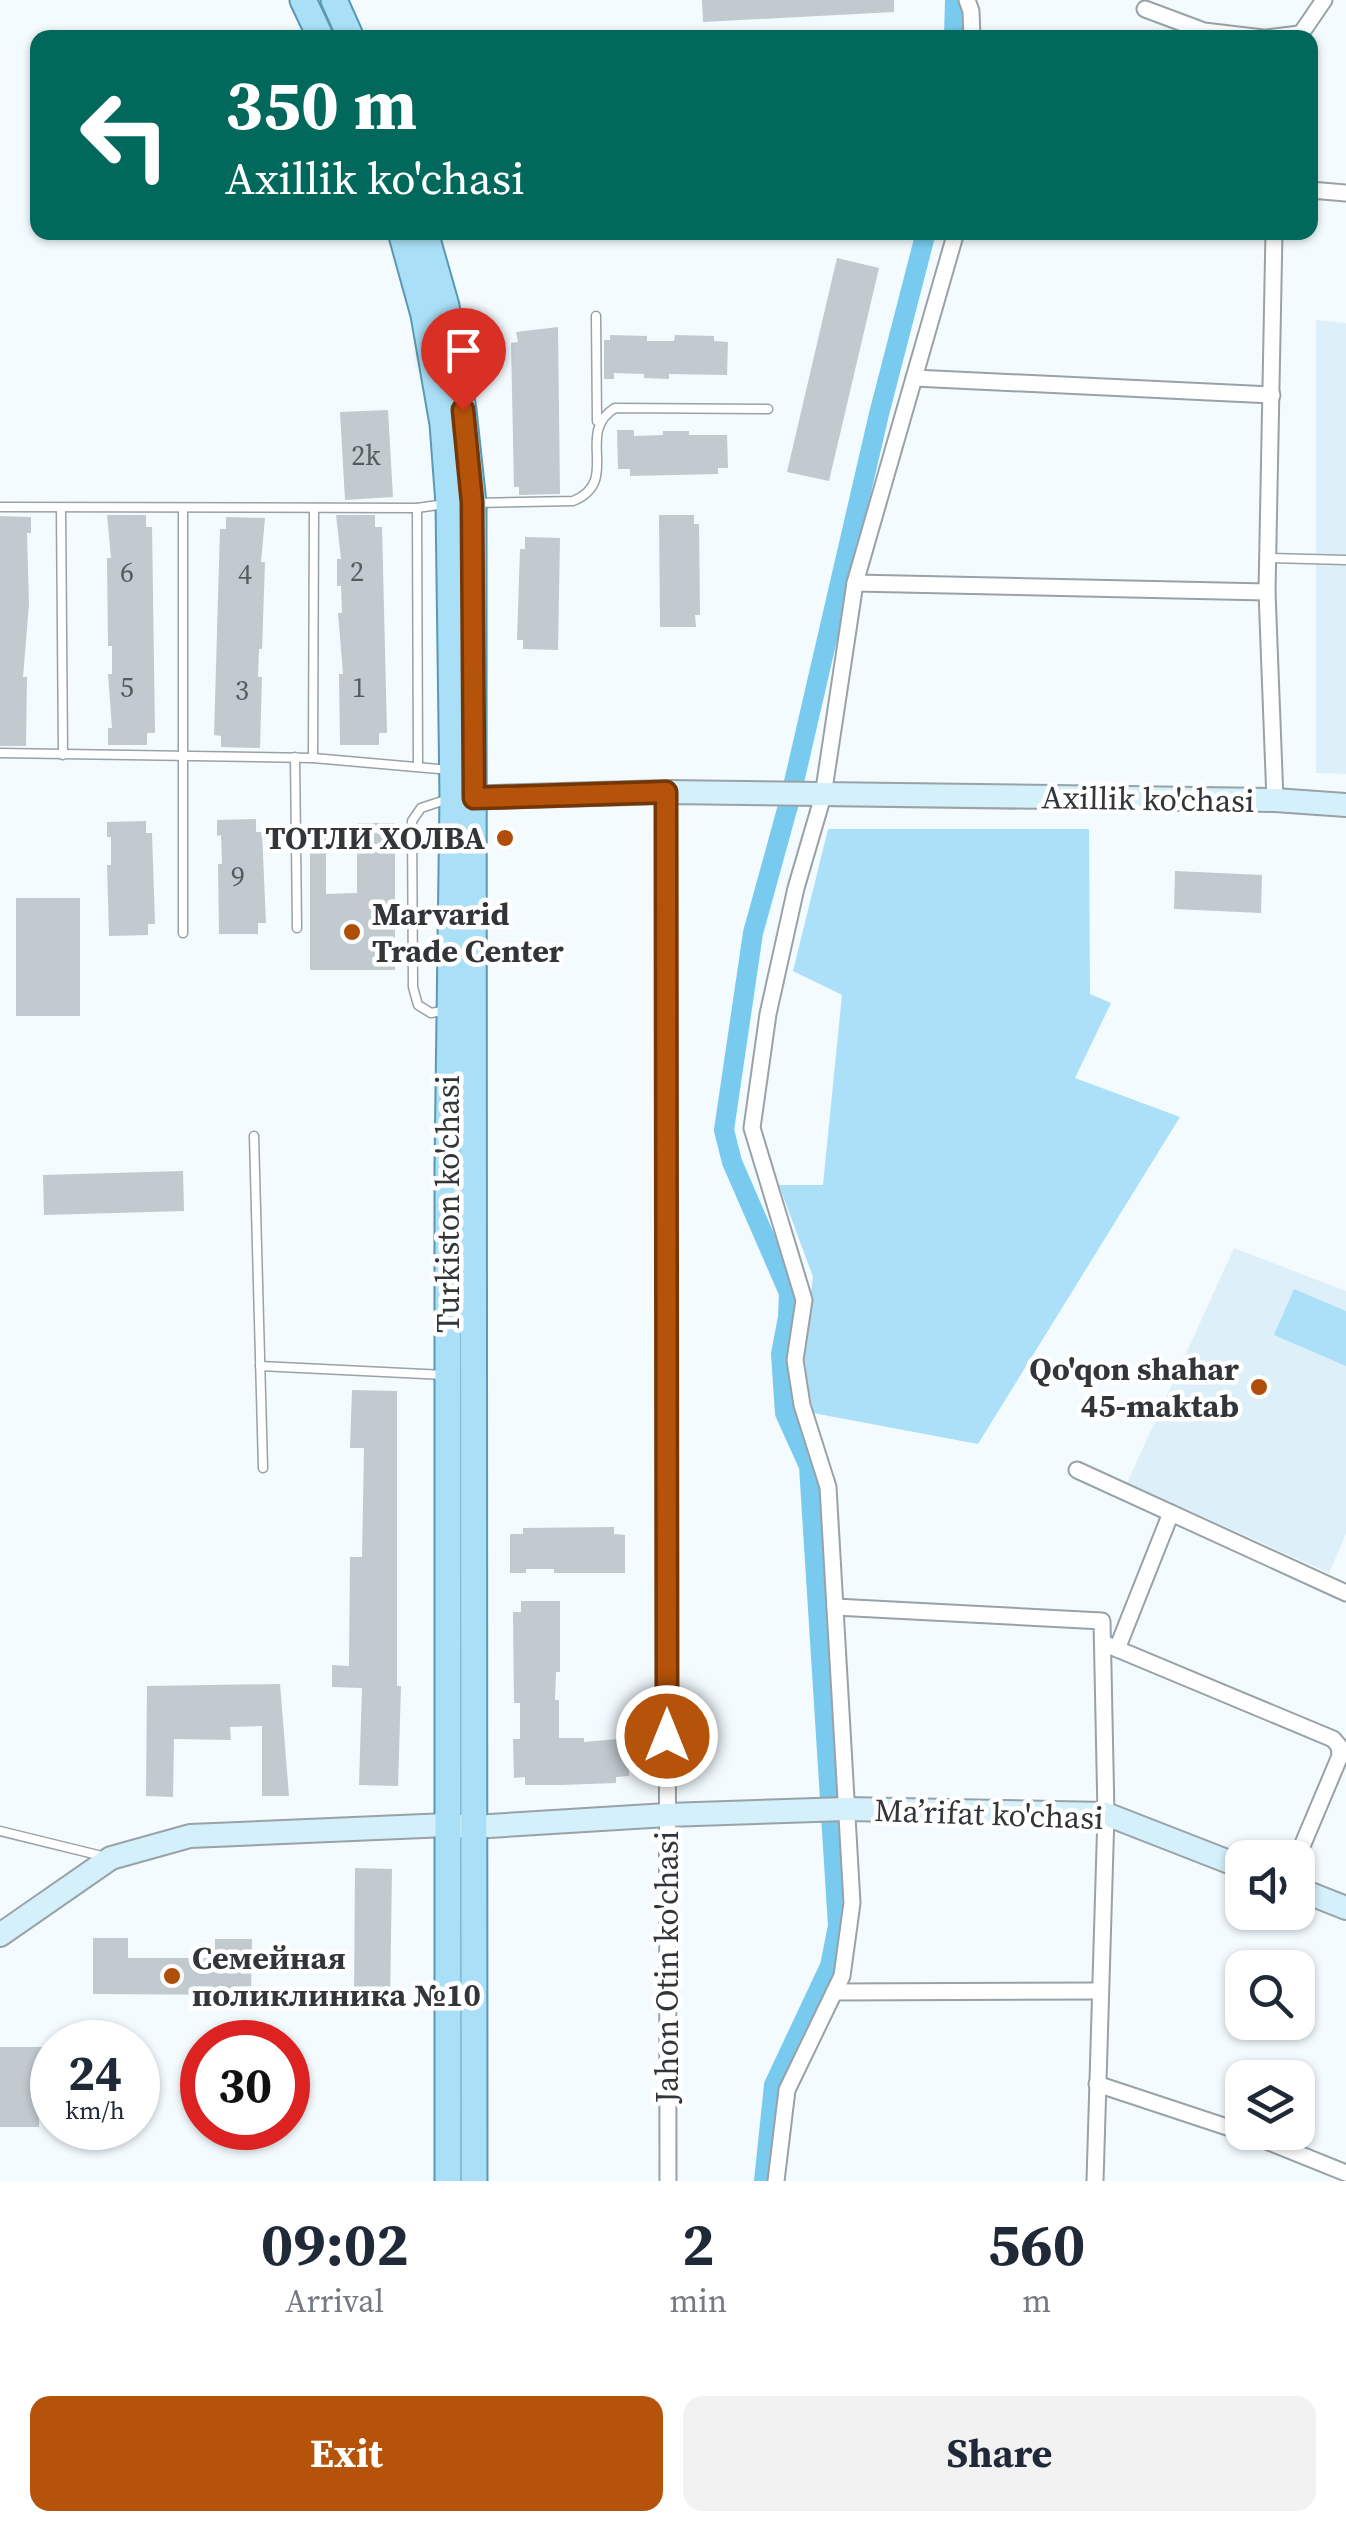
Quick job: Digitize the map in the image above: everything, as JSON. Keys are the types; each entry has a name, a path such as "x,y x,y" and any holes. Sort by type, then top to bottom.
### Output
{"main road":[{"path":"303,0 317,30"},
{"path":"334,0 347,30"},
{"name":"Turkiston ko'chasi","path":"403,240 424,315 461,503"},
{"name":"Turkiston ko'chasi","path":"427,240 446,306 463,410 474,2181"},
{"name":"Turkiston ko'chasi","path":"448,2181 448,1010 463,798"}],"street":[{"path":"967,0 972,30"},
{"path":"1302,30 1324,0"},
{"path":"1144,9 1201,30"},
{"path":"1318,191 1346,193"},
{"path":"776,2181 786,2090 842,1976 852,1904 828,1487 802,1404 795,1360 804,1300 752,1128 768,1014 818,795 855,583 954,240"},
{"name":"Axillik ko'chasi","path":"666,792 1275,800 1267,592 1274,240"},
{"path":"914,378 1272,395"},
{"path":"855,583 1267,592"},
{"path":"463,798 666,792"},
{"name":"Jahon Otin ko'chasi","path":"666,792 668,2181"},
{"path":"1275,800 1346,805"},
{"path":"1077,1470 1346,1593"},
{"path":"1110,1646 1171,1513"},
{"path":"835,1607 1102,1620 1110,1646 1095,2181"},
{"path":"1110,1646 1333,1739 1340,1756 1305,1840"},
{"name":"Ma’rifat ko'chasi","path":"667,1815 846,1809 1106,1814 1225,1861"},
{"path":"0,1935 111,1858 190,1836 473,1827 667,1815"},
{"path":"1315,1896 1346,1908"},
{"path":"834,1992 1100,1992"},
{"path":"1097,2084 1225,2126"},
{"path":"1288,2150 1346,2173"}],"lane":[{"path":"0,507 417,508 573,500 587,495 597,481 596,316"},
{"path":"597,431 602,416 615,408 768,409"},
{"path":"62,508 63,754"},
{"path":"183,933 184,508"},
{"path":"313,758 314,508"},
{"path":"417,508 418,766"},
{"path":"1268,558 1346,560"},
{"path":"0,753 313,758 463,770"},
{"path":"295,758 297,928"},
{"path":"448,1010 431,1013 418,1005 412,987 412,821 420,808 463,798"},
{"path":"254,1136 262,1468"},
{"path":"260,1366 448,1375"},
{"path":"0,1831 111,1858"}],"shaded area":[{"path":"1316,320 1346,323 1346,774 1316,773"},
{"path":"828,829 1089,829 1090,994 1111,1003 1075,1078 1180,1117 978,1444 813,1413 803,1353 813,1277 779,1185 823,1185 842,995 793,971"},
{"name":"Qo'qon shahar 45-maktab","path":"1234,1248 1346,1291 1346,1534 1329,1573 1127,1483"},
{"path":"1294,1289 1346,1311 1346,1366 1274,1335"}],"building":[{"path":"702,0 894,0 894,12 703,22"},
{"path":"837,258 879,268 829,481 787,472"},
{"path":"558,327 560,494 519,495 519,487 514,487 511,343 518,342 516,332"},
{"path":"610,335 647,336 647,341 674,341 675,335 714,336 714,341 728,342 727,375 669,374 669,379 614,373 614,379 604,379 604,340 610,340"},
{"path":"388,410 393,497 345,500 340,412"},
{"path":"617,430 634,430 634,436 663,435 663,431 727,435 728,468 718,468 718,474 630,476 630,469 618,469"},
{"path":"107,515 146,515 146,527 152,527 155,733 147,733 147,745 108,745 108,728 112,728 108,674 112,674 112,646 108,646 107,558 111,558"},
{"path":"336,515 375,515 375,527 382,527 387,733 379,733 379,745 340,745 339,674 343,674 338,613 342,613 341,586 337,586 337,559 341,559"},
{"path":"659,515 694,515 694,524 699,524 700,615 695,615 696,627 660,627"},
{"path":"0,516 31,517 31,533 27,533 29,604 23,677 27,677 26,746 0,746"},
{"path":"226,517 265,518 258,677 262,677 260,748 221,747 221,736 214,735 220,529 226,529"},
{"path":"525,537 560,538 558,650 523,649 523,640 517,640 520,549 525,549"},
{"path":"256,819 256,832 262,832 266,923 258,923 258,934 219,934 218,864 222,864 217,820"},
{"path":"146,821 146,833 152,833 155,924 148,924 148,935 109,936 107,865 111,865 111,837 107,837 107,822"},
{"name":"Marvarid Trade Center","path":"357,823 395,823 395,970 310,970 310,824 326,824 326,894 357,893"},
{"path":"1175,871 1262,875 1261,913 1174,909"},
{"path":"16,898 80,898 80,1016 16,1016"},
{"path":"183,1171 184,1211 44,1215 43,1175"},
{"path":"352,1390 397,1391 397,1686 401,1686 398,1786 359,1785 362,1688 332,1687 332,1665 349,1666 350,1557 362,1557 364,1448 350,1448"},
{"path":"614,1527 614,1534 625,1535 625,1573 526,1569 526,1573 510,1573 510,1534 523,1534 523,1528"},
{"path":"521,1601 560,1601 560,1672 556,1672 555,1700 559,1700 559,1738 584,1738 584,1742 628,1738 629,1776 616,1777 616,1783 561,1785 525,1785 525,1777 514,1778 513,1739 520,1739 520,1703 514,1703 513,1612 521,1612"},
{"path":"280,1684 289,1796 262,1796 262,1726 230,1727 231,1740 174,1739 173,1797 146,1796 147,1686"},
{"path":"355,1868 392,1869 390,2004 354,2004"},
{"name":"Семейная поликлиника №10","path":"93,1938 128,1938 128,1958 215,1958 215,1939 252,1939 251,1995 93,1994"},
{"path":"0,2047 30,2047 30,2127 0,2127"}],"waterway":[{"path":"954,30 955,0"},
{"path":"764,2181 774,2085 830,1966 838,1926 809,1466 785,1413 781,1354 789,1293 732,1162 724,1130 753,933 791,795 879,414 924,240"}],"place":[{"name":"ТОТЛИ ХОЛВА","path":"505,838"},
{"name":"Marvarid Trade Center","path":"352,932"},
{"name":"Qo'qon shahar 45-maktab","path":"1259,1387"},
{"name":"Семейная поликлиника №10","path":"172,1976"}],"route":[{"path":"463,410 472,502 474,798 666,792 667,1736"}]}
